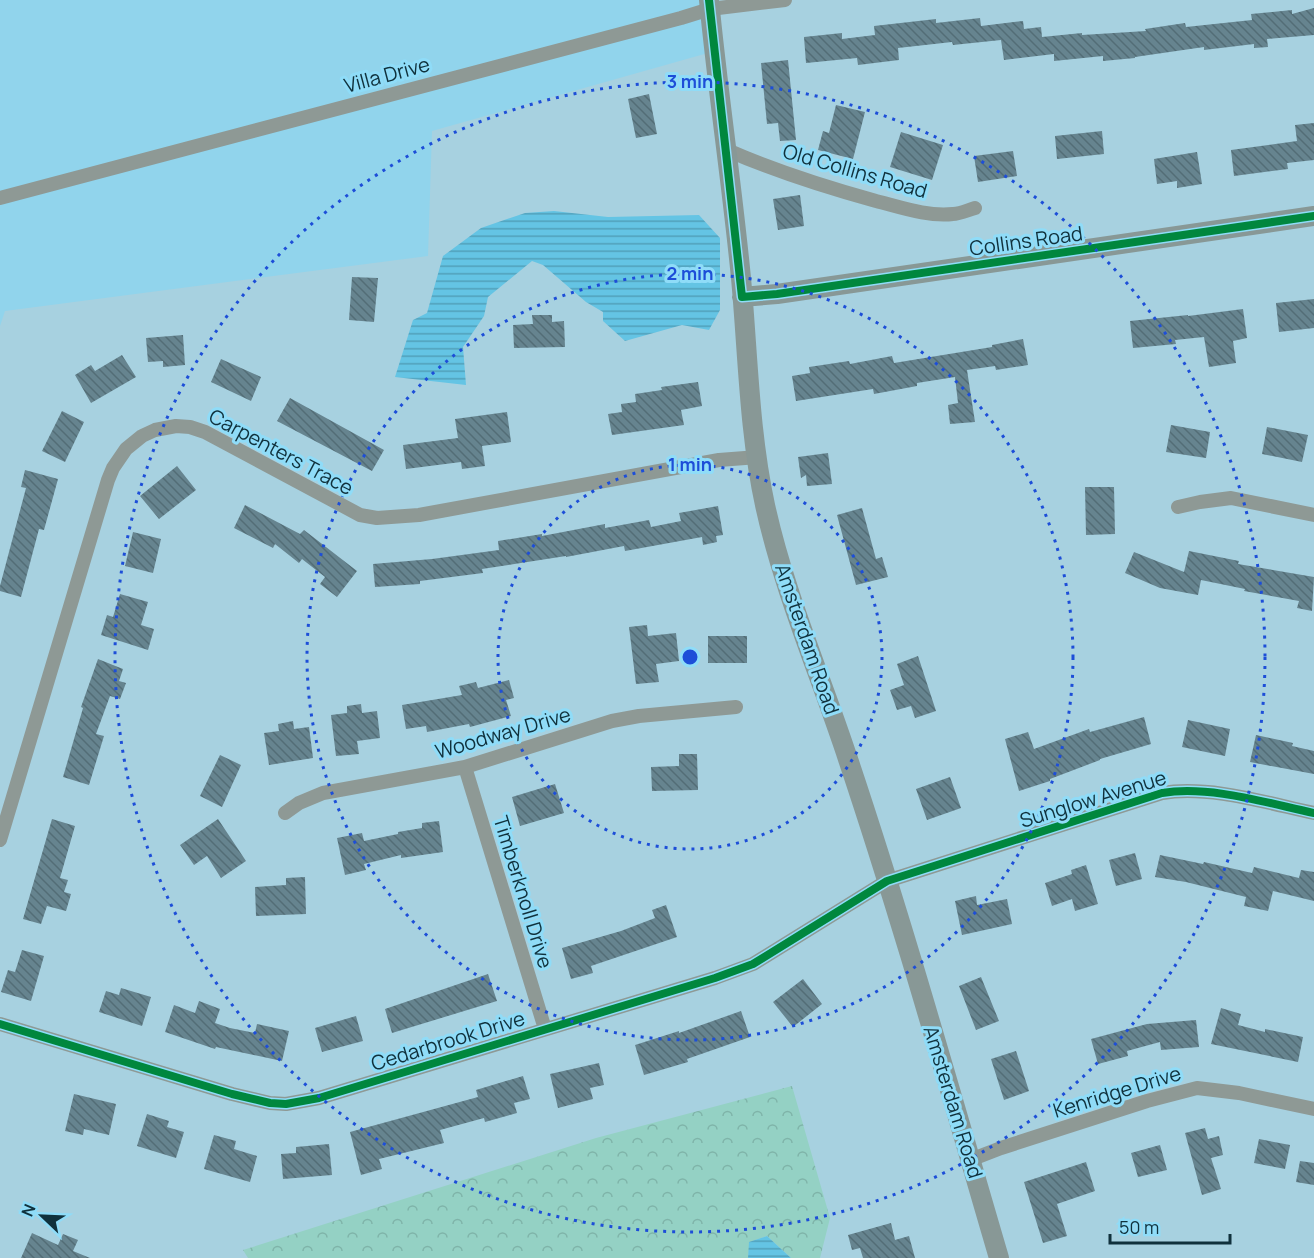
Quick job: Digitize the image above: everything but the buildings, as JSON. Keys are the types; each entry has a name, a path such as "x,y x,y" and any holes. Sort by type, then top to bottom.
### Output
{"main road":[{"name":"Amsterdam Road","path":"709,5 727,150 742,297 748,386 765,504 782,569 807,647 848,757 887,881 999,1258"},
{"name":"Collins Road","path":"742,297 777,294 1314,216"}],"street":[{"name":"Villa Drive","path":"0,198 658,25 709,5 785,0"},
{"name":"Old Collins Road","path":"727,150 837,190 902,208 935,214 954,214 975,208"},
{"name":"Carpenters Trace","path":"0,840 108,480 126,449 142,436 155,430 176,426 205,432 350,510 377,518 419,515 720,460 758,457"},
{"path":"1178,507 1231,498 1314,515"},
{"name":"Woodway Drive","path":"285,813 299,803 323,793 465,767 612,721 736,706"},
{"name":"Timberknoll Drive","path":"465,767 545,1029"},
{"name":"Sunglow Avenue","path":"887,881 1162,793 1181,790 1233,796 1314,813"},
{"name":"Cedarbrook Drive","path":"0,1024 232,1094 270,1104 286,1104 319,1098 716,978 753,964 887,881"},
{"name":"Kenridge Drive","path":"970,1160 1136,1105 1197,1088 1239,1093 1314,1109"}],"shaded area":[{"path":"0,0 709,0 715,51 432,131 428,256 5,311 0,326"},
{"path":"554,211 608,217 699,215 720,238 720,310 709,330 682,325 625,341 603,321 603,312 586,302 543,265 532,261 488,297 484,316 463,347 466,385 395,377 413,320 427,313 443,256 481,228 525,213"},
{"path":"767,1236 791,1258 748,1258 749,1242"}],"green space":[{"path":"792,1086 830,1218 820,1258 791,1258 767,1236 750,1242 748,1258 248,1258 243,1250 596,1138"}],"cycle path":[{"path":"709,0 742,297 777,294 1314,216"},
{"path":"0,1024 232,1094 270,1103 286,1104 319,1098 715,978 753,964 887,881 1162,793 1180,791 1218,793 1314,813"}]}
